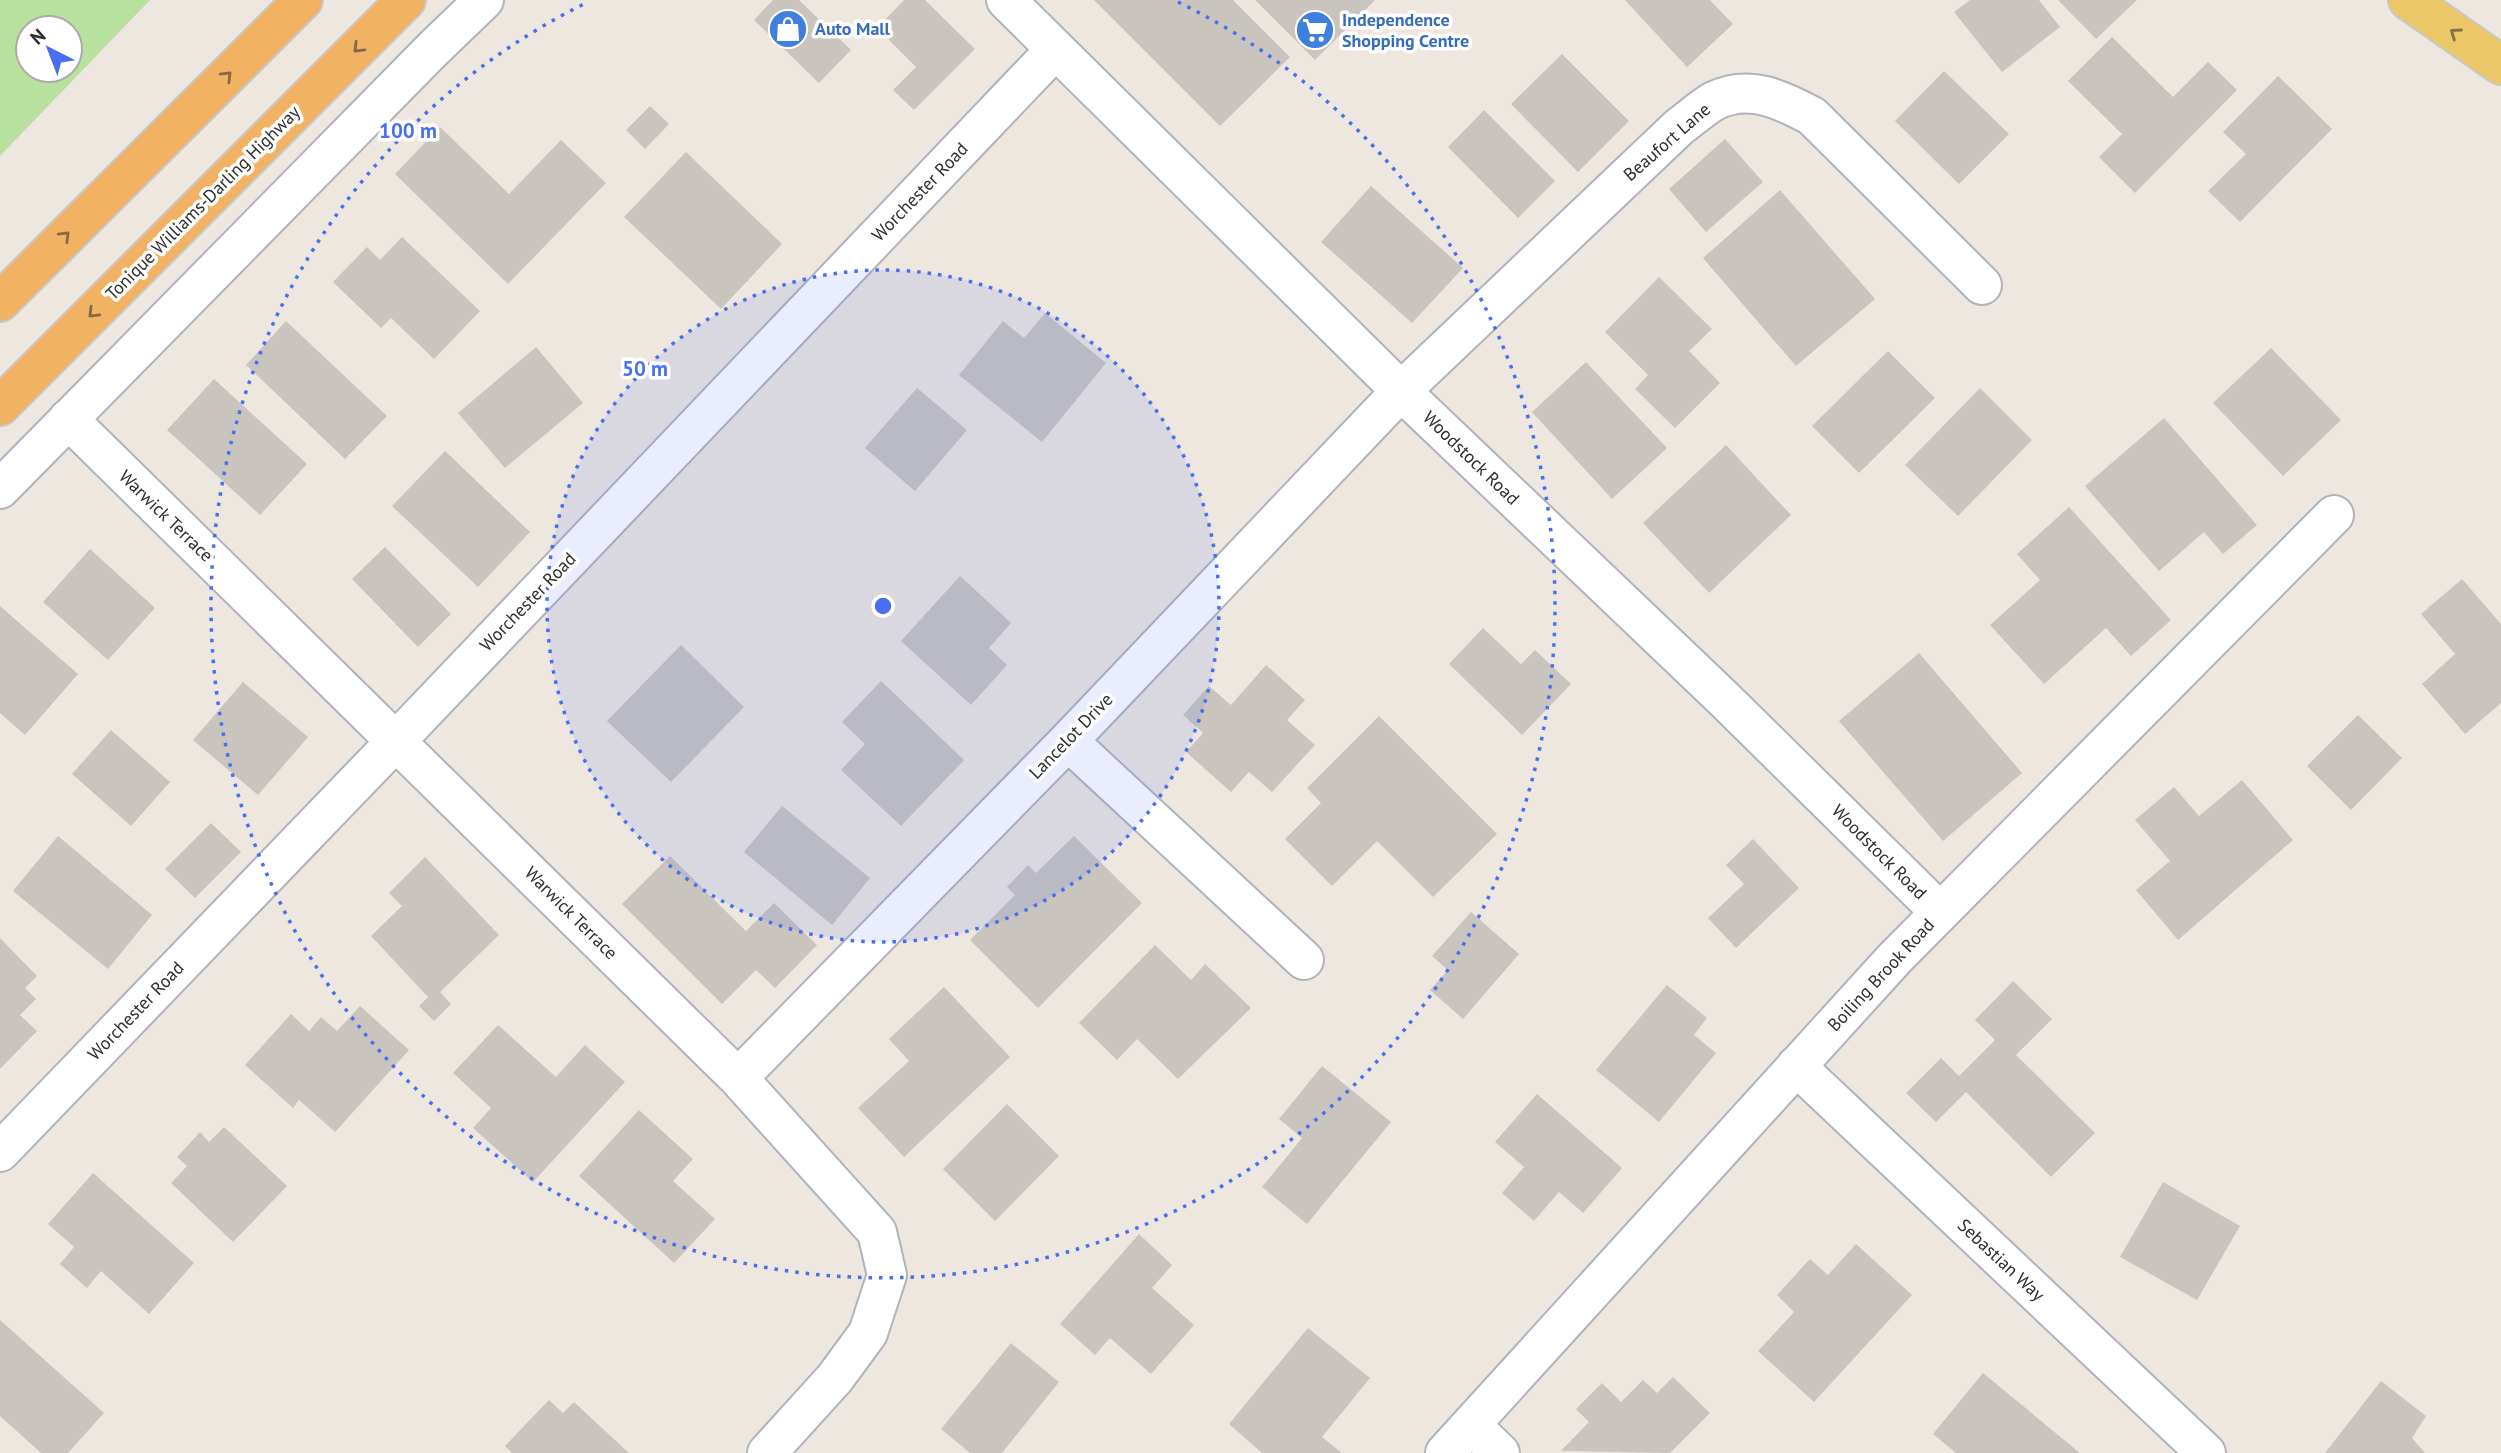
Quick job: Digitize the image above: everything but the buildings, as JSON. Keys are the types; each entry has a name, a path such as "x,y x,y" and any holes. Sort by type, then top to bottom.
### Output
{"highway":[{"path":"0,302 303,0"},
{"name":"Tonique Williams-Darling Highway","path":"0,406 406,0"}],"main road":[{"path":"2408,0 2501,65"}],"street":[{"path":"0,489 484,0"},
{"name":"Woodstock Road","path":"1006,0 1401,391 1724,699 1940,912"},
{"name":"Worchester Road","path":"0,1152 1055,50"},
{"name":"Beaufort Lane","path":"1401,391 1679,127 1714,102 1746,92 1780,99 1812,116 1982,285"},
{"name":"Lancelot Drive","path":"738,1078 1068,741 1401,391"},
{"name":"Warwick Terrace","path":"68,419 738,1078 877,1232 887,1275 868,1333 835,1378 767,1453"},
{"name":"Boiling Brook Road","path":"1445,1453 1895,958 2334,515"},
{"path":"1068,741 1304,960"},
{"name":"Sebastian Way","path":"1796,1066 2206,1453"},
{"path":"1471,1425 1500,1453"}],"green space":[{"path":"0,0 150,0 84,69 84,14 14,14 14,84 69,84 0,156"}],"place":[{"name":"Auto Mall","path":"788,29"},
{"name":"Independence Shopping Centre","path":"1315,30"}]}
